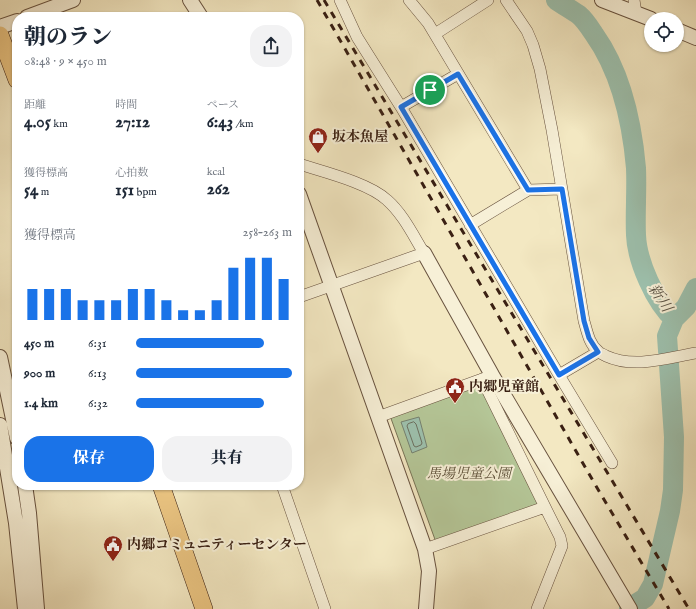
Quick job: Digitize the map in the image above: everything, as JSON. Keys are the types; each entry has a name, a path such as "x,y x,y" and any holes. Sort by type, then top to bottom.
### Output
{"main road":[{"path":"0,35 12,67"},
{"path":"163,490 204,609"}],"street":[{"path":"41,12 73,0"},
{"path":"190,0 198,12"},
{"path":"340,0 357,37 401,107 612,463"},
{"path":"409,0 435,34 528,190"},
{"path":"435,34 488,0"},
{"path":"506,0 524,26 533,45 540,69 584,321 589,338 598,352 624,362 646,361 696,353"},
{"path":"602,0 635,7 644,14"},
{"path":"0,27 12,23"},
{"path":"684,33 696,38"},
{"path":"401,107 458,74"},
{"path":"304,166 371,188 381,195 399,213 424,253 487,377 560,537 562,546 537,609"},
{"path":"470,225 528,190 562,189"},
{"path":"304,224 332,286 425,550 429,571 426,609"},
{"path":"304,295 424,253"},
{"path":"559,375 598,352"},
{"path":"0,357 12,414"},
{"path":"378,417 487,377"},
{"path":"487,377 630,609"},
{"path":"0,425 16,523 24,609"},
{"path":"25,490 29,513 37,609"},
{"path":"284,490 325,609"},
{"path":"425,550 545,507"}],"green space":[{"name":"馬場児童公園","path":"482,379 545,507 437,545 389,413"}],"water":[{"path":"419,417 427,447 412,453 401,422"}],"waterway":[{"name":"新川","path":"556,0 579,15 587,24 603,49 618,81 624,98 632,133 636,168 637,245 643,269 648,280 660,302 674,319"},
{"name":"新川","path":"629,609 645,598 653,584 670,511 673,490 674,437 667,336 674,319 686,307 696,288"}],"railway":[{"path":"317,0 596,486 669,609"},
{"path":"324,0 689,609"}],"place":[{"name":"坂本魚屋","path":"318,154"},
{"name":"内郷児童館","path":"455,404"},
{"name":"内郷コミュニティーセンター","path":"113,562"}],"route":[{"path":"458,74 528,190 562,189 584,321 589,338 598,352 559,375 401,107 430,90 458,74"}]}
